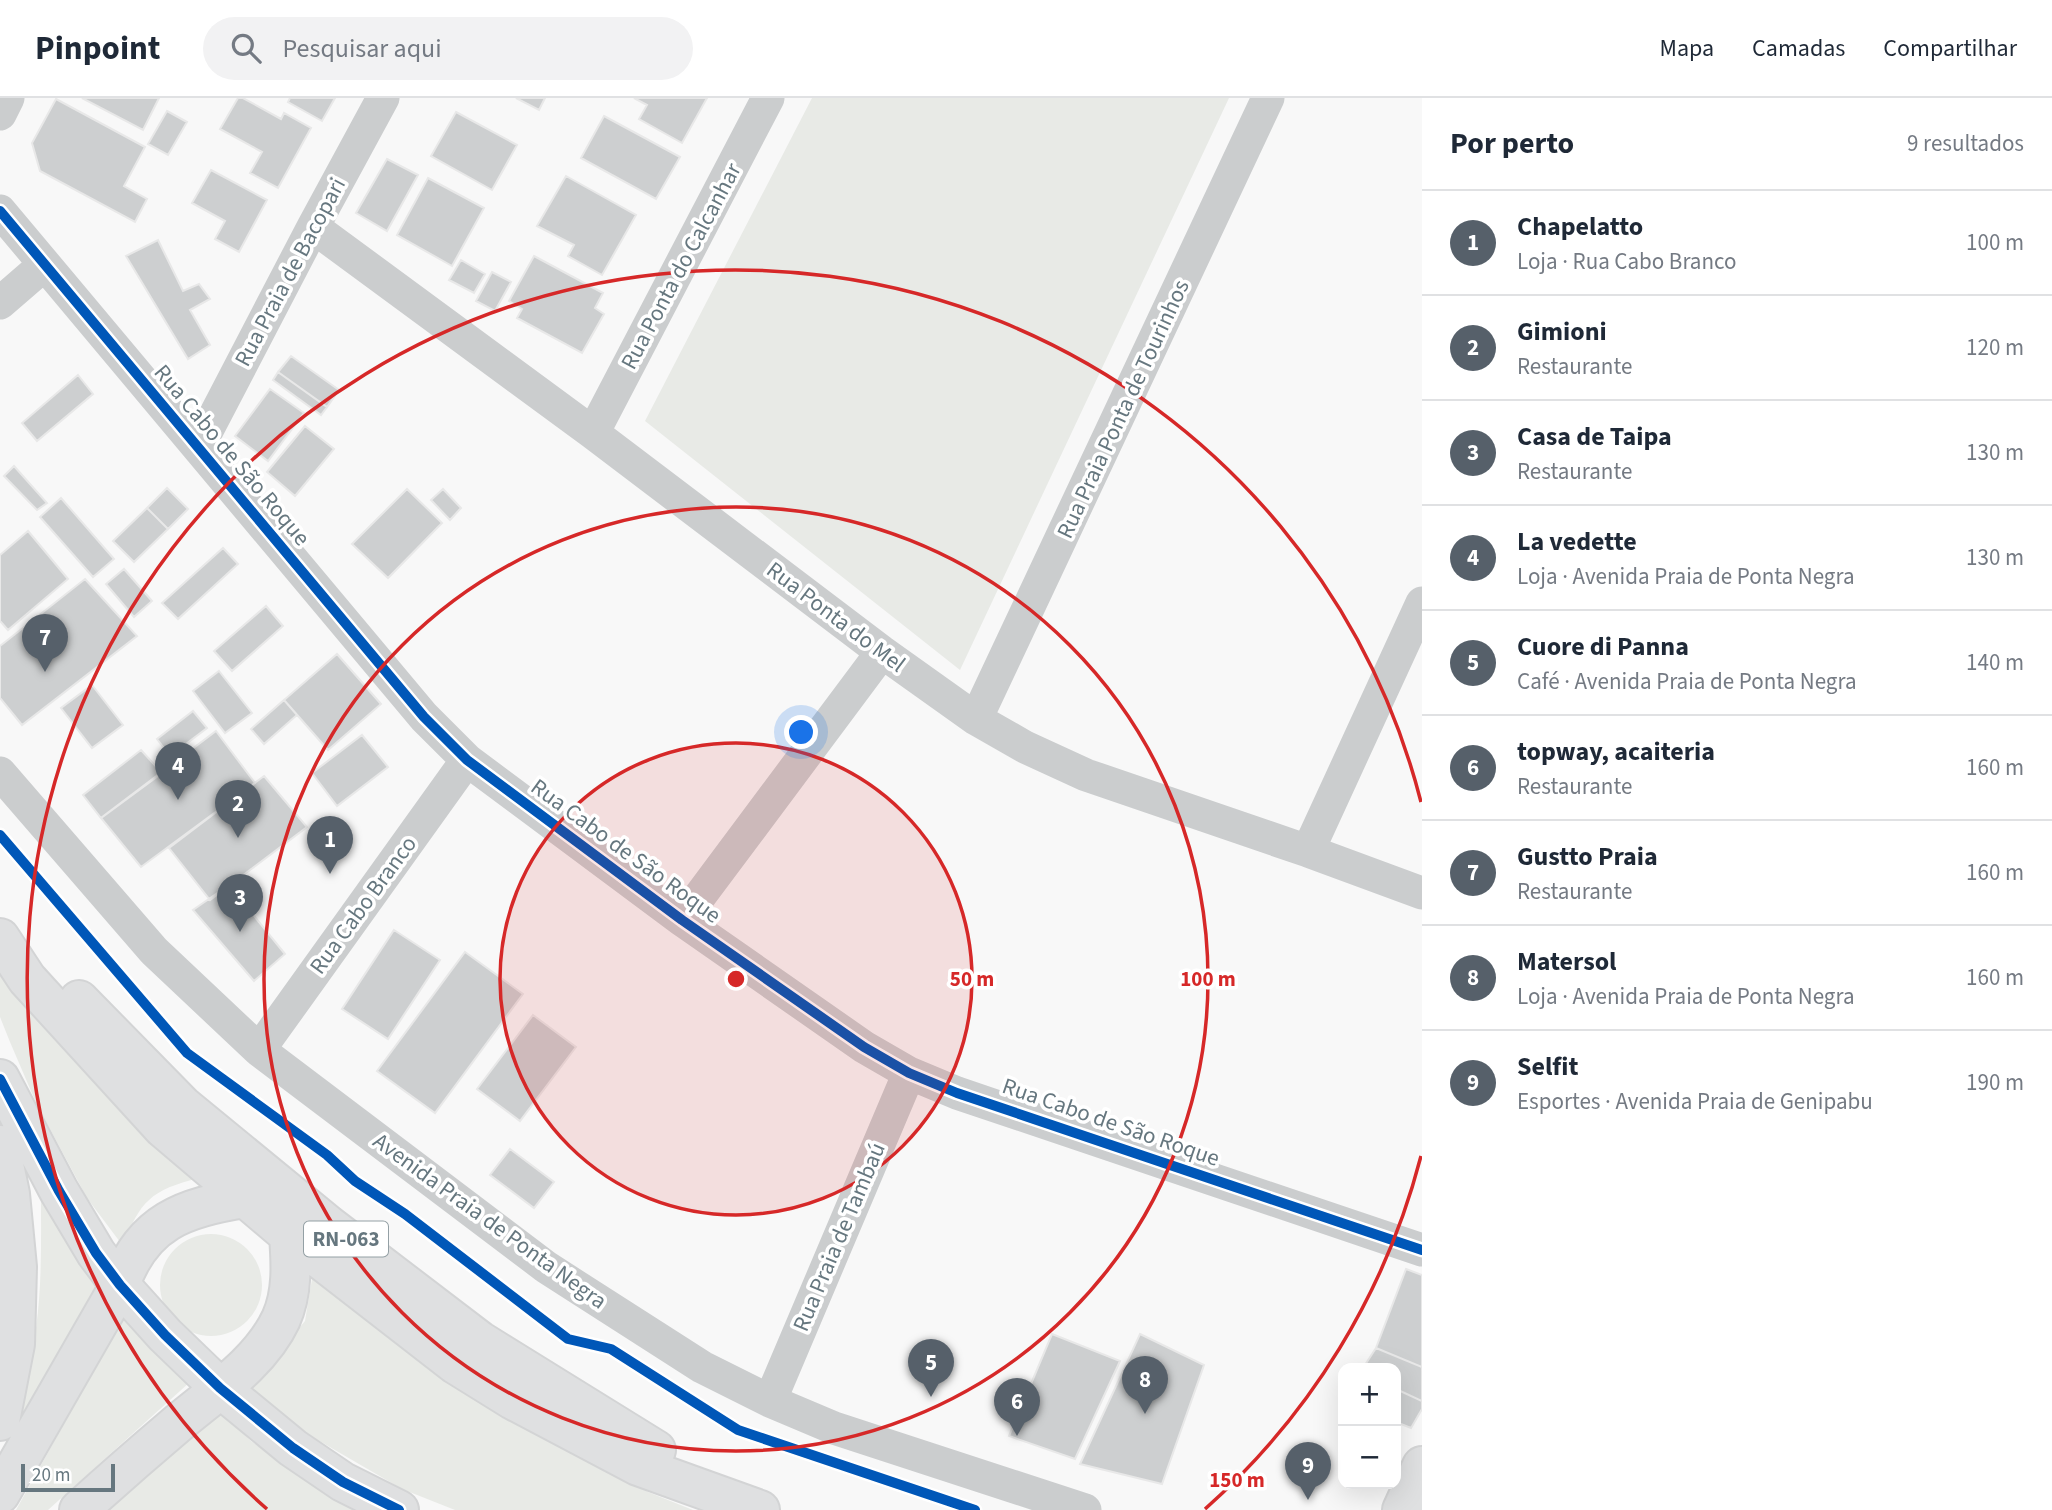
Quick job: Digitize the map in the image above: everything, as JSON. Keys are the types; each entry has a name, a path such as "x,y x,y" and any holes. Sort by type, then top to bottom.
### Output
{"main road":[{"name":"RN-063","path":"0,919 183,1106 328,1226 480,1340 749,1506"},
{"name":"RN-063","path":"0,938 27,979 163,1128 289,1235 455,1364 513,1400 638,1466 749,1506"},
{"path":"0,1079 96,1253 120,1285 165,1335 220,1388 293,1448 343,1482 399,1510"},
{"path":"0,1146 10,1194 17,1267 15,1344 0,1421"},
{"path":"0,1494 120,1285 136,1250 154,1230 180,1214 211,1203 246,1198"},
{"path":"79,1510 241,1370 265,1345 281,1318 289,1291 289,1235"},
{"path":"1402,1510 1422,1466"}],"street":[{"path":"0,114 8,98"},
{"name":"Rua Praia de Bacopari","path":"199,446 383,98"},
{"name":"Rua Ponta do Calcanhar","path":"593,433 768,98"},
{"name":"Rua Praia Ponta de Tourinhos","path":"976,719 1268,98"},
{"name":"Rua Cabo de São Roque","path":"0,211 424,717 467,760 681,920 864,1047 908,1073 957,1093 1422,1250"},
{"name":"Rua Ponta do Mel","path":"313,227 593,433 882,652 976,719 1025,747 1086,775 1422,893"},
{"path":"0,303 44,265"},
{"path":"1308,851 1422,603"},
{"path":"681,920 882,652"},
{"name":"Rua Cabo Branco","path":"259,1050 467,760"},
{"name":"Avenida Praia de Ponta Negra","path":"0,773 154,951 259,1050 545,1268 702,1367 769,1401 834,1428 1085,1510"},
{"name":"Rua Praia de Tambaú","path":"769,1401 908,1073"}],"shaded area":[{"path":"812,98 1229,98 960,670 645,421"},
{"path":"0,961 199,1178 169,1187 149,1200 135,1218 123,1246 87,1198 37,1105 0,1017"},
{"path":"41,1199 103,1285 4,1464 36,1328 40,1280"},
{"path":"211,1234 230,1238 247,1249 258,1266 262,1285 258,1304 247,1321 230,1332 211,1336 192,1332 175,1321 164,1304 160,1285 164,1266 175,1249 192,1238"},
{"path":"314,1267 477,1395 648,1492 693,1510 455,1510 402,1489 316,1439 242,1386 285,1345 305,1321"},
{"path":"126,1312 190,1382 48,1510 16,1510"},
{"path":"215,1406 251,1441 356,1510 91,1510"}],"building":[{"path":"82,98 159,98 143,130"},
{"path":"238,98 243,98 281,119 284,113 311,128 278,188 250,173 262,152 220,129"},
{"path":"290,98 335,98 322,121 288,102"},
{"path":"516,98 545,98 539,110"},
{"path":"634,98 707,98 682,143 639,119 647,105"},
{"path":"56,99 145,147 124,186 147,199 135,222 40,171 32,143"},
{"path":"167,111 187,122 168,155 148,144"},
{"path":"456,112 517,145 492,190 431,156"},
{"path":"604,116 680,157 656,199 581,158"},
{"path":"387,159 418,175 387,231 356,213"},
{"path":"211,170 267,200 239,252 215,239 225,221 192,203"},
{"path":"566,176 636,215 602,275 568,256 574,245 537,226"},
{"path":"428,178 484,208 452,266 397,235"},
{"path":"158,240 183,291 199,284 210,299 190,310 210,345 188,359 126,256"},
{"path":"534,256 603,293 595,308 604,314 582,353 517,318 522,309 509,301"},
{"path":"461,260 485,274 474,293 449,280"},
{"path":"492,272 511,282 495,311 476,301"},
{"path":"291,356 339,390 327,407 278,372"},
{"path":"278,372 327,407 321,415 273,380"},
{"path":"78,375 93,394 37,441 22,423"},
{"path":"270,389 304,413 268,461 235,436"},
{"path":"305,426 334,449 295,496 267,472"},
{"path":"14,466 47,503 37,510 4,476"},
{"path":"167,488 188,509 168,529 147,508"},
{"path":"407,489 442,523 388,578 352,544"},
{"path":"443,489 461,508 450,520 431,500"},
{"path":"61,498 114,559 93,577 40,517"},
{"path":"147,508 168,529 134,562 113,541"},
{"path":"28,531 68,579 8,630 0,621 0,555"},
{"path":"223,548 238,564 178,619 162,603"},
{"path":"124,569 152,601 134,617 106,584"},
{"path":"85,579 137,636 22,725 0,698 0,646"},
{"path":"266,606 283,626 232,671 214,651"},
{"path":"337,654 381,704 328,750 284,700"},
{"path":"219,671 252,713 225,733 193,691"},
{"path":"92,685 123,725 92,748 61,708"},
{"path":"284,700 297,715 264,744 251,729"},
{"path":"193,711 207,728 170,756 157,739"},
{"path":"216,731 255,783 141,867 101,818"},
{"path":"362,735 388,767 337,806 312,773"},
{"path":"141,750 162,773 101,818 83,795"},
{"path":"264,776 307,827 210,900 169,848"},
{"path":"229,885 285,954 254,981 193,910"},
{"path":"394,930 440,960 388,1039 342,1009"},
{"path":"465,952 523,994 435,1113 377,1071"},
{"path":"533,1015 576,1047 520,1121 477,1089"},
{"path":"510,1149 554,1182 534,1208 490,1175"},
{"path":"1406,1269 1422,1275 1422,1367 1376,1348"},
{"path":"1052,1334 1120,1361 1075,1459 1009,1436"},
{"path":"1140,1334 1204,1365 1162,1484 1080,1464"},
{"path":"1376,1348 1422,1367 1422,1401 1401,1391 1401,1363 1366,1363"},
{"path":"1401,1391 1422,1401 1422,1409 1411,1428 1401,1424"}],"cycle path":[{"path":"0,211 424,717 467,760 682,920 864,1047 909,1073 957,1093 1422,1250"},
{"path":"0,835 187,1053 327,1155 355,1181 405,1214 568,1339 611,1349 738,1430 975,1510"},
{"path":"0,1079 59,1191 96,1253 120,1285 165,1335 220,1388 293,1448 343,1482 399,1510"}],"place":[{"name":"Gustto Praia","path":"45,672"},
{"name":"La vedette","path":"178,800"},
{"name":"Gimioni","path":"238,838"},
{"name":"Chapelatto","path":"330,874"},
{"name":"Casa de Taipa","path":"240,932"},
{"name":"Cuore di Panna","path":"931,1397"},
{"name":"Matersol","path":"1145,1414"},
{"name":"topway, acaiteria","path":"1017,1436"},
{"name":"Selfit","path":"1308,1500"}]}
